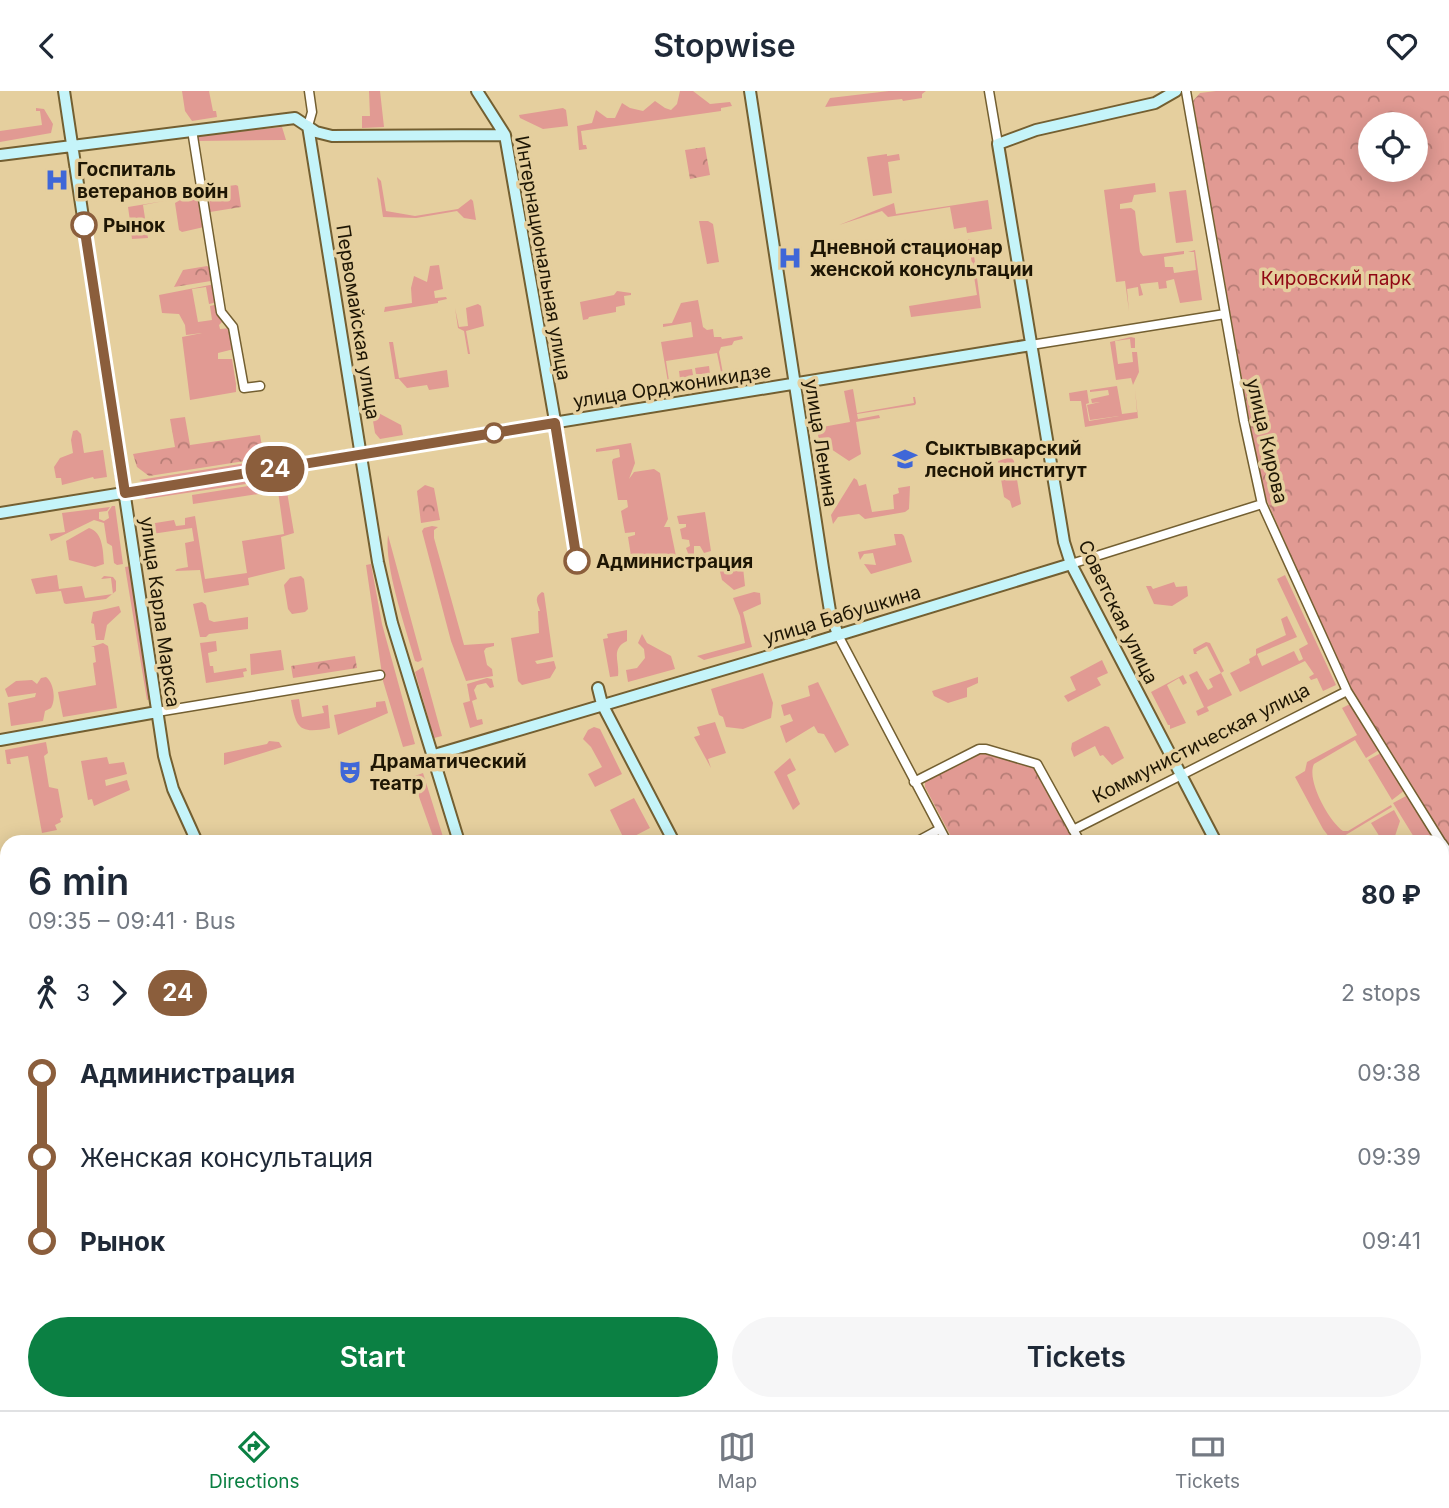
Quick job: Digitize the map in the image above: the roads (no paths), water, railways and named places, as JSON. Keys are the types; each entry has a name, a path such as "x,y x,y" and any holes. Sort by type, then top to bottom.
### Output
{"street":[{"name":"улица Карла Маркса","path":"64,91 157,712 168,774 194,835"},
{"name":"Первомайская улица","path":"309,91 312,111 308,126 378,562 431,755 457,835"},
{"name":"Интернациональная улица","path":"477,91 505,135 558,438"},
{"name":"улица Ленина","path":"750,91 830,611 838,635 943,835"},
{"name":"Советская улица","path":"989,91 1064,542 1071,564 1212,835"},
{"path":"998,144 1036,130 1155,103 1176,91"},
{"name":"улица Кирова","path":"1186,91 1244,421 1262,504 1347,691 1438,835"},
{"path":"0,155 295,118 316,132 332,136 505,135"},
{"path":"192,130 221,312 233,327 244,388 260,386"},
{"name":"улица Орджоникидзе","path":"0,513 1225,314"},
{"name":"улица Бабушкина","path":"431,755 838,635 1262,504"},
{"path":"0,740 380,675"},
{"path":"598,688 602,704 670,835"},
{"name":"Коммунистическая улица","path":"1073,830 1347,691"},
{"path":"914,782 979,749 1029,760 1041,769 1076,835"},
{"path":"929,835 940,829"}],"place":[{"name":"Госпиталь ветеранов войн","path":"57,180"},
{"name":"Рынок","path":"84,225"},
{"name":"Дневной стационар женской консультации","path":"790,258"},
{"name":"Сыктывкарский лесной институт","path":"905,459"},
{"name":"Администрация","path":"577,561"},
{"name":"Драматический театр","path":"350,772"}],"park label":[{"name":"Кировский парк","path":"1336,278"}]}
